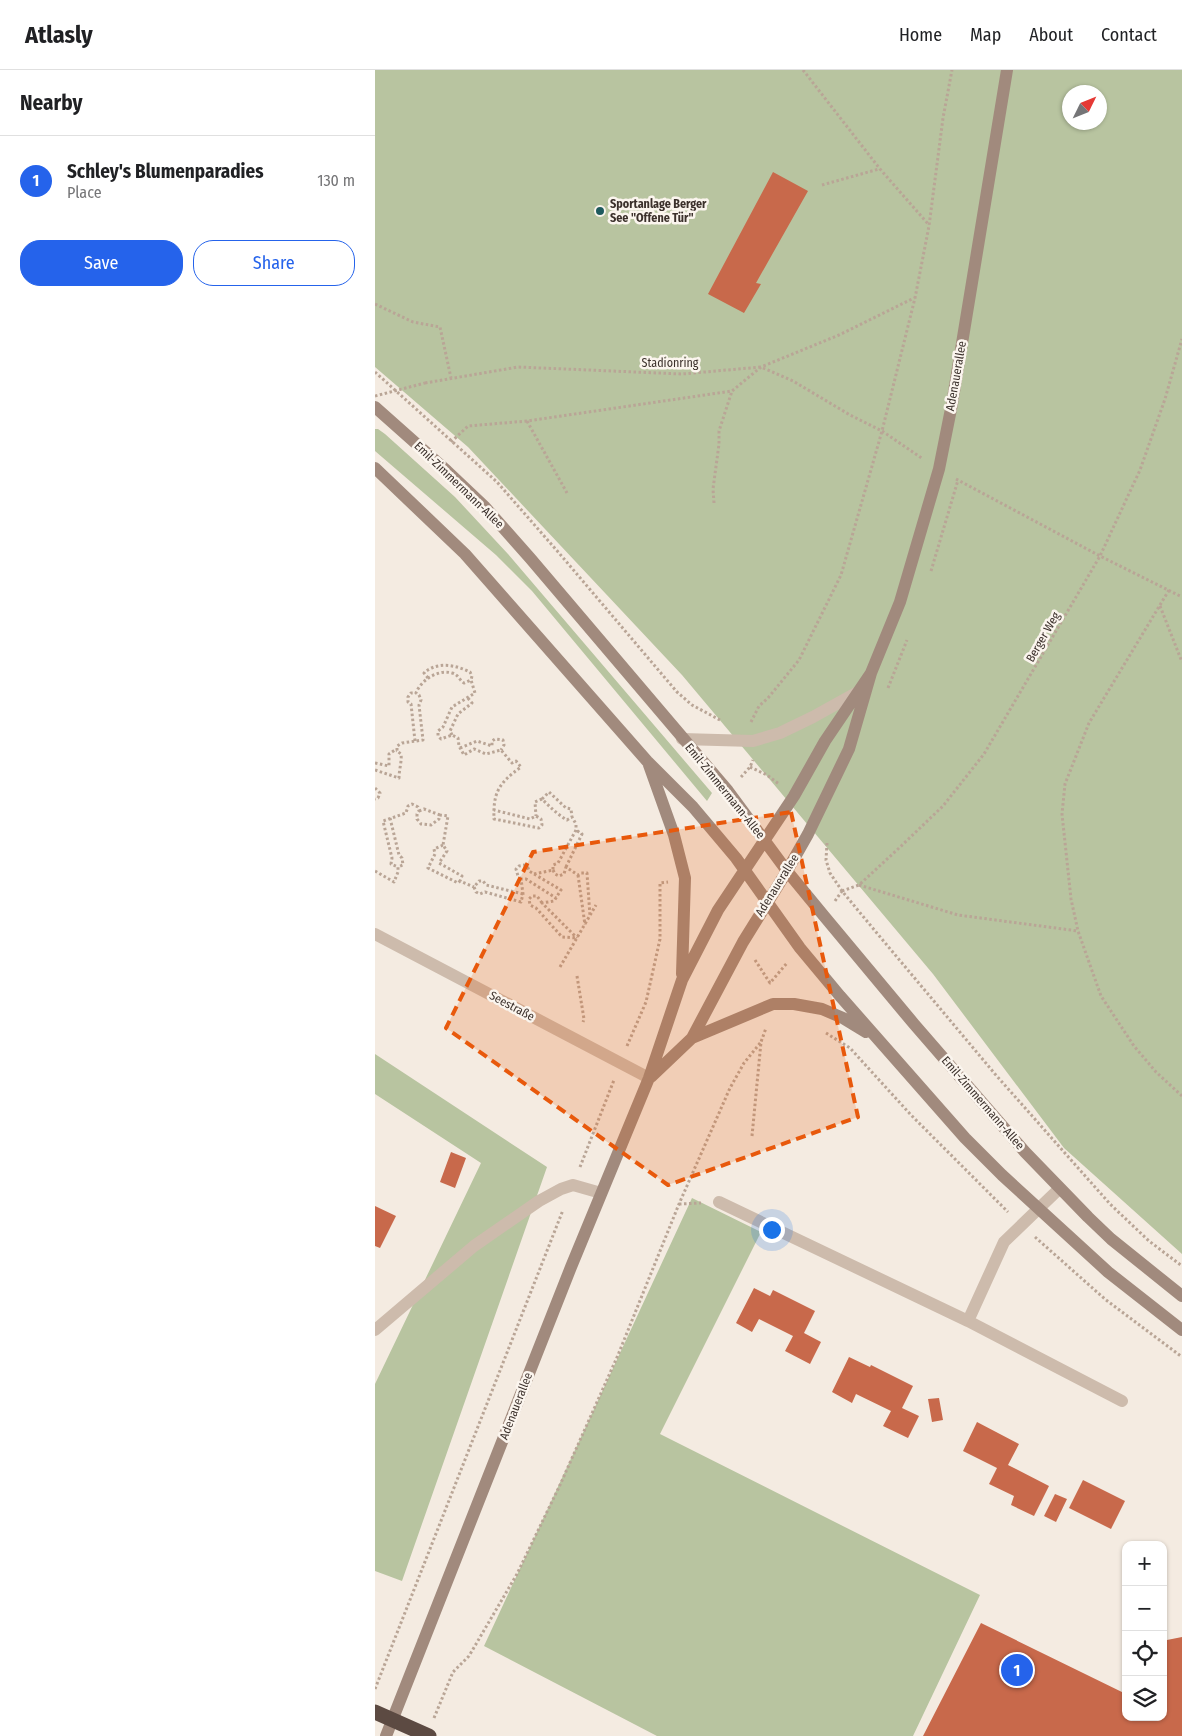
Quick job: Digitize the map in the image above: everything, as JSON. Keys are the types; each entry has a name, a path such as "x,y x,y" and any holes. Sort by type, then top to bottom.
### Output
{"highway":[{"path":"375,1712 429,1731"}],"main road":[{"name":"Adenauerallee","path":"649,1078 692,1038 743,942 808,834 849,749 871,674 900,602 939,470 952,404 1007,70"},
{"name":"Emil-Zimmermann-Allee","path":"375,405 484,506 586,623 682,739 728,791 787,871 914,1024 1025,1152 1059,1189 1111,1239 1182,1296"},
{"path":"375,468 465,554 647,761 693,807 736,858 801,948 965,1138 1037,1208 1108,1272 1182,1330"},
{"name":"Adenauerallee","path":"386,1736 601,1193 649,1078 682,980 718,910 794,796 825,741 871,674"},
{"path":"647,761 674,836 685,878 682,980"},
{"path":"692,1038 773,1004 794,1004 822,1009 843,1018 879,1040"}],"street":[{"path":"682,739 753,741 789,729 859,692"},
{"name":"Seestraße","path":"375,934 649,1078"},
{"path":"375,1330 474,1246 539,1201 573,1185 601,1193"},
{"path":"968,1322 1004,1242 1037,1208 1059,1189"},
{"path":"719,1202 968,1322 1122,1401"}],"path":[{"path":"803,70 880,169 929,226"},
{"path":"750,726 759,706 779,686 799,660 841,575 882,431 915,298 929,226 943,118 952,70"},
{"path":"822,185 880,169"},
{"path":"451,442 469,426 527,421 732,391 761,367 839,335 915,298"},
{"path":"375,304 413,322 440,326 451,378"},
{"name":"Berger Weg","path":"1182,339 1165,399 1140,470 1100,556 984,754 943,806 859,885 842,891 995,1074 1104,1197 1149,1240 1182,1266"},
{"name":"Stadionring","path":"375,405 425,383 518,367 682,374 761,367 793,381 882,431 939,470"},
{"path":"375,372 497,482 677,692 692,705 718,720 726,721"},
{"path":"714,503 713,489 719,431 732,391"},
{"path":"527,421 567,493"},
{"path":"958,480 1100,556 1182,597"},
{"path":"1169,590 1089,722 1065,784 1062,814 1071,898 1078,931 1101,996 1134,1046 1156,1072 1182,1096"},
{"path":"1160,606 1182,662"},
{"path":"428,678 424,673 428,669 441,665 452,665 470,672 472,676 471,680 475,693 452,707 443,727 438,731 438,736 441,739 451,735 458,738 460,748 464,755 474,749 486,754 501,750 504,745 503,740 495,738 492,741 492,746 477,741 460,748"},
{"path":"416,693 419,685 428,678 445,673 451,672 464,683 471,680"},
{"path":"415,741 411,704 408,702 408,697 411,693 416,693"},
{"path":"397,751 397,746 402,743 423,740 419,704 421,700 416,693"},
{"path":"451,735 450,731 458,714 472,703 467,697"},
{"path":"375,763 389,766 389,754 395,750 397,751"},
{"path":"501,750 512,763 517,761 521,767 509,776 494,798 494,819 539,828 542,825 541,819 536,816"},
{"path":"375,770 399,778 401,754 397,751"},
{"path":"375,788 380,793 378,798 375,799"},
{"path":"536,816 535,802 542,799 549,792 566,808 571,809 572,817 576,824 576,830 558,862 553,866 553,870"},
{"path":"542,799 563,819 567,820 572,817"},
{"path":"398,867 391,864 392,858 383,821 406,813 408,806 412,804 418,807 417,819 421,824 431,825 439,819 439,814"},
{"path":"419,811 424,809 448,816 443,845 447,851 439,863 462,876 460,881"},
{"path":"494,810 530,819 536,816"},
{"path":"390,818 399,855 403,861 403,865 398,867"},
{"path":"553,870 559,876 564,874 582,834 576,830"},
{"path":"443,845 434,849 435,854 428,868 459,883 460,881 474,887 476,892 480,894 485,892 521,902 523,894 521,879 518,876 517,869 519,866 524,865 529,871 561,890 554,901 542,903"},
{"path":"375,871 394,882 398,867"},
{"path":"566,867 577,875 585,925"},
{"path":"534,874 553,870"},
{"path":"577,875 587,873 590,916"},
{"path":"521,879 526,879 556,898"},
{"path":"474,887 479,881 483,881 486,885 523,894"},
{"path":"375,1688 646,1002 660,939 659,883"},
{"path":"859,885 958,915 1078,931"},
{"path":"532,896 537,896 577,938 562,937 536,908 530,905 529,899 532,896"},
{"path":"560,968 597,905"},
{"path":"575,1039 585,1019 577,976"},
{"path":"429,1731 453,1672 469,1656 517,1574 556,1494 618,1355 679,1204 730,1088 744,1063 761,1042 752,1136"}],"highlighted area":[{"path":"791,812 858,1117 668,1185 446,1028 533,852"}],"green space":[{"path":"375,70 1182,70 1182,1254 1064,1148 933,974 682,675 468,447 375,367"},
{"path":"375,429 385,434 455,497 508,554 712,793 707,801 532,591 496,555 375,451"},
{"path":"375,1054 547,1167 402,1581 375,1571 375,1384 481,1163 375,1094"},
{"path":"692,1198 761,1232 660,1434 980,1595 913,1736 657,1736 484,1646"}],"building":[{"path":"773,172 808,191 756,283 761,284 744,313 708,294"},
{"path":"451,1152 466,1158 455,1188 440,1182"},
{"path":"375,1206 396,1216 380,1248 375,1246"},
{"path":"754,1288 770,1296 773,1290 815,1311 804,1333 821,1342 810,1364 785,1351 793,1336 759,1319 752,1332 736,1323"},
{"path":"849,1357 870,1367 871,1365 913,1386 902,1408 919,1416 908,1438 883,1426 891,1411 856,1394 852,1403 832,1392"},
{"path":"939,1398 943,1420 932,1422 928,1399"},
{"path":"977,1422 1019,1444 1008,1465 1049,1486 1034,1516 1011,1505 1014,1496 989,1484 997,1468 963,1451"},
{"path":"1083,1480 1125,1501 1111,1529 1069,1508"},
{"path":"1055,1494 1067,1499 1056,1522 1044,1516"},
{"path":"981,1623 1122,1692 1122,1721 1167,1721 1167,1640 1182,1637 1182,1736 923,1736"}],"place":[{"name":"Sportanlage Berger See \"Offene Tür\"","path":"600,211"},
{"name":"Schley's Blumenparadies","path":"1017,1670"}]}
